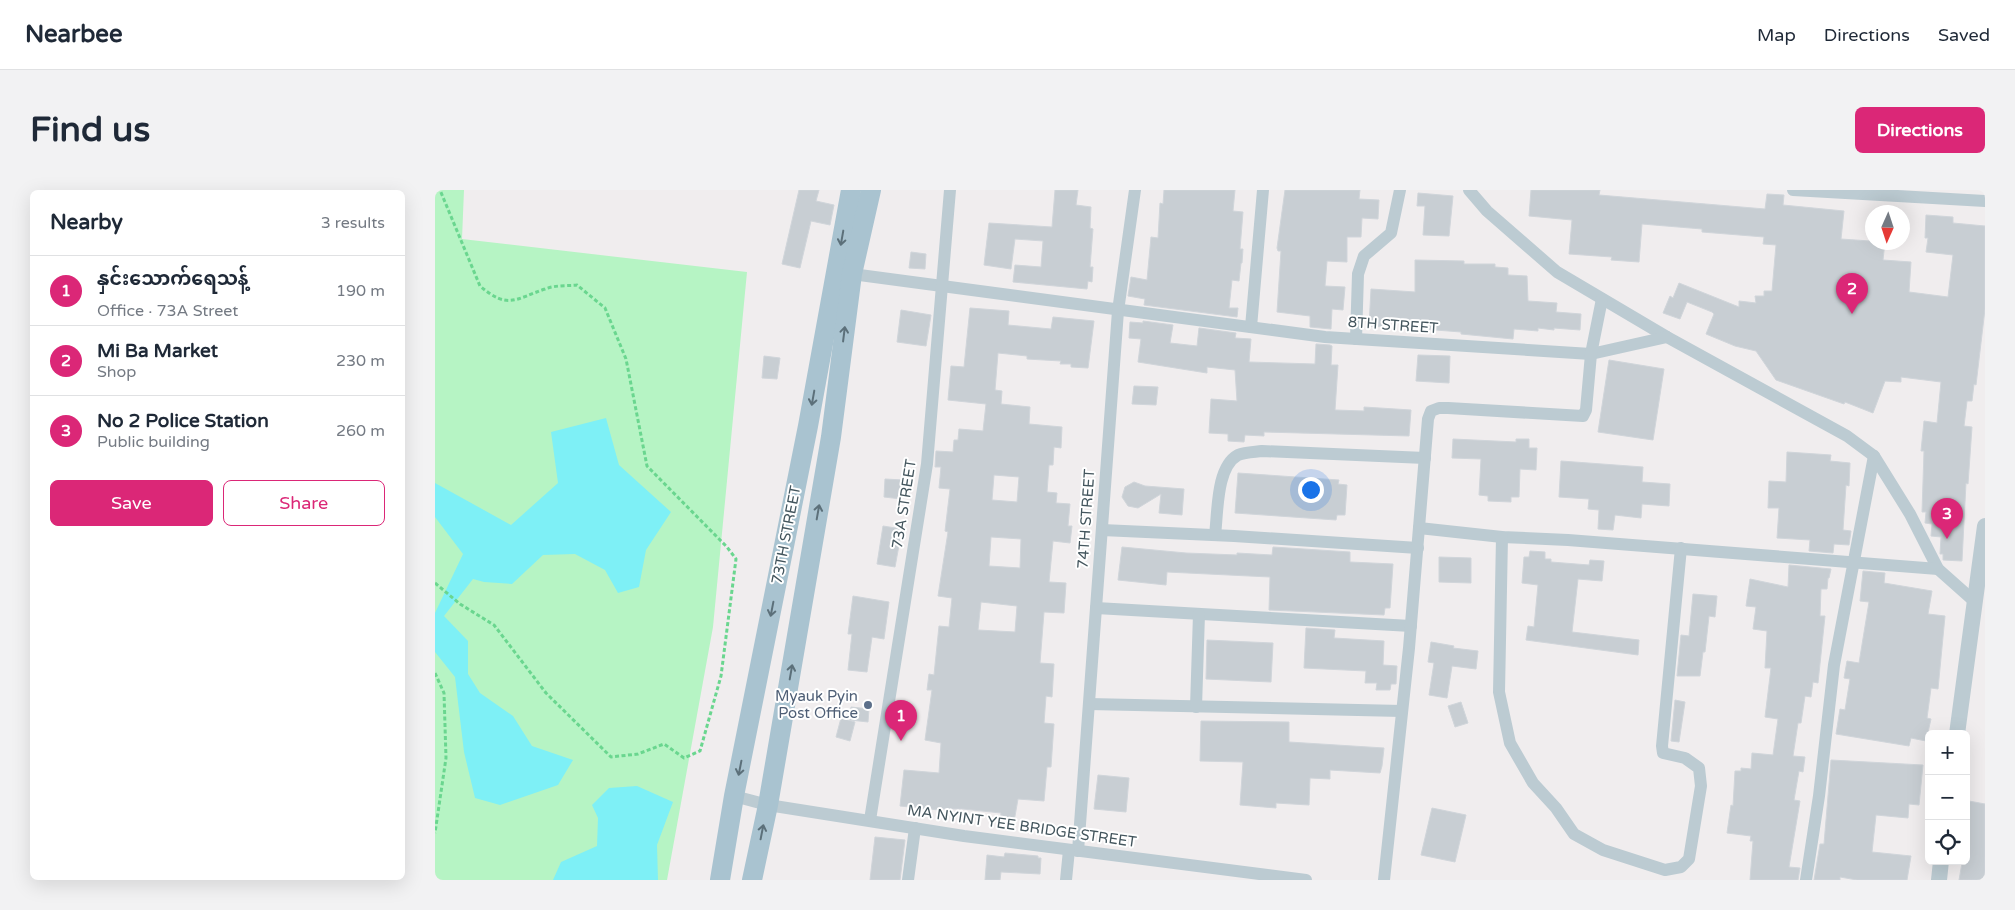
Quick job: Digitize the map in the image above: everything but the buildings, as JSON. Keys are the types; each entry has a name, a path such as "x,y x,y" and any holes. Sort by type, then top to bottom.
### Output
{"main road":[{"name":"73TH STREET","path":"720,880 734,796 808,426 851,190"},
{"name":"73TH STREET","path":"752,880 768,805 831,437 852,274 871,190"}],"street":[{"name":"73A STREET","path":"870,820 927,464 950,190"},
{"name":"74TH STREET","path":"1066,880 1074,851 1089,704 1117,311 1135,190"},
{"path":"1251,327 1263,190"},
{"path":"1355,339 1359,274 1363,256 1391,234 1399,190"},
{"path":"1469,190 1487,211 1557,272 1667,337 1847,436 1874,456 1910,514 1938,569 1974,601"},
{"path":"1793,190 1985,201"},
{"name":"8TH STREET","path":"852,274 1117,311 1325,337 1591,354 1667,337"},
{"path":"1384,880 1403,711 1428,419 1431,411 1439,408 1583,416 1586,410 1591,354 1602,299"},
{"path":"1215,535 1222,480 1227,463 1239,454 1262,451 1425,458"},
{"path":"1806,880 1819,796 1834,666 1874,456"},
{"path":"1958,730 1985,526"},
{"path":"1419,528 1502,537 1681,548 1938,569"},
{"path":"1102,530 1417,548"},
{"path":"1502,537 1499,692 1510,744 1533,782 1556,808 1574,834 1603,850 1665,870 1681,867 1689,860 1701,786 1699,768 1685,758 1663,753 1662,746 1681,548"},
{"path":"1096,608 1411,626"},
{"path":"1196,707 1199,614"},
{"path":"1089,704 1403,711"},
{"name":"MA NYINT YEE BRIDGE STREET","path":"734,796 768,805 1219,875 1306,880"},
{"path":"908,880 915,828"},
{"path":"1939,880 1941,865"}],"path":[{"path":"435,583 460,604 495,625 546,693 611,757 638,754 664,744 684,758 700,751 721,676 736,559 727,547 647,466 626,359 605,308 577,285 547,288 519,300 505,301 491,296 480,286 440,190"},
{"path":"435,673 444,693 445,758 435,833"}],"green space":[{"path":"435,190 464,190 462,239 747,272 713,627 667,880 435,880"}],"water":[{"path":"606,418 619,465 671,512 646,550 639,587 618,593 605,570 575,554 543,555 512,584 484,582 473,579 444,616 468,641 468,674 480,693 513,716 532,746 573,760 558,785 500,805 475,798 464,752 455,677 435,652 435,613 463,554 435,517 435,483 511,525 558,483 551,432"},
{"path":"637,786 673,802 657,845 658,880 553,880 561,862 597,846 598,818 592,805 609,788"}],"place":[{"name":"Mi Ba Market","path":"1852,314"},
{"name":"No 2 Police Station","path":"1947,539"},
{"name":"Myauk Pyin Post Office","path":"868,705"},
{"name":"နှင်းသောက်ရေသန့်","path":"901,741"}]}
